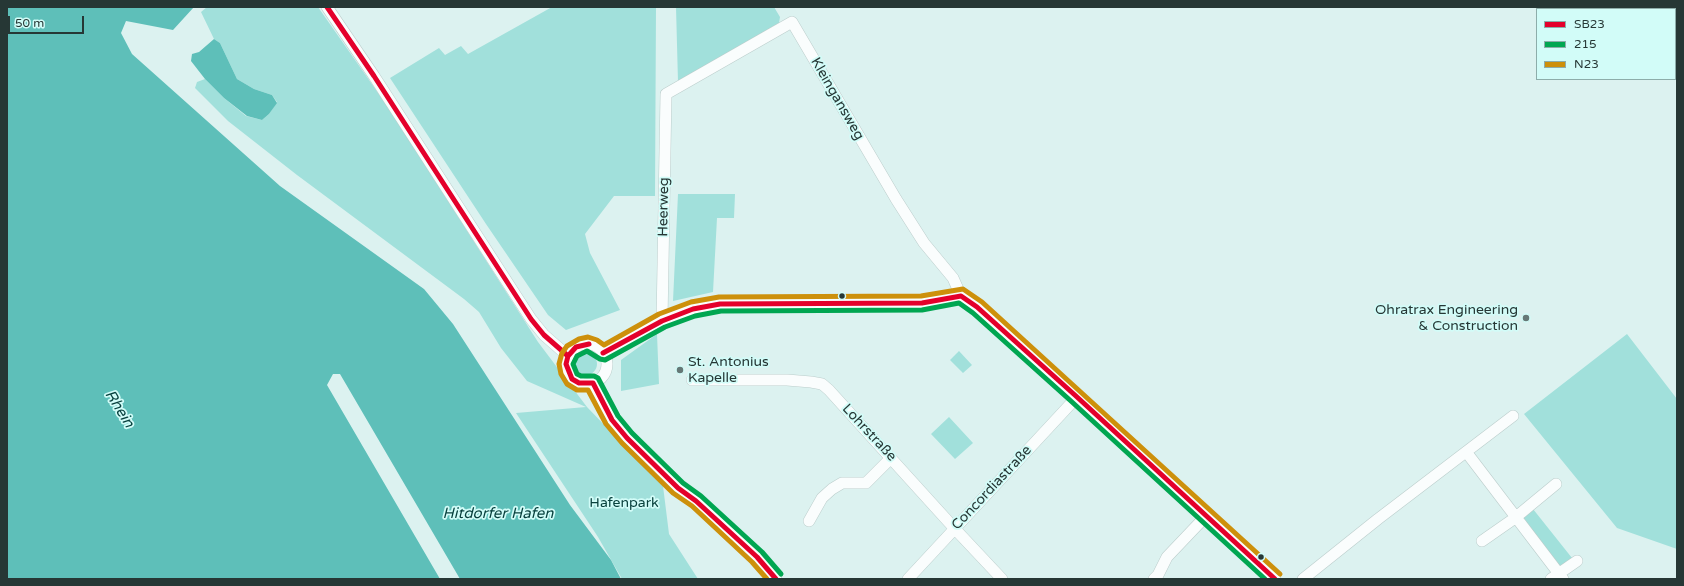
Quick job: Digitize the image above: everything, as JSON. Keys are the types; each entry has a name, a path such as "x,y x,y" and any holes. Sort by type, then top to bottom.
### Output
{"street":[{"path":"327,7 358,52 531,319 544,335 568,356"},
{"name":"Kleingansweg","path":"666,94 792,22 896,199 924,243 953,278 961,296"},
{"name":"Heerweg","path":"662,321 666,94"},
{"path":"603,353 662,321 693,309 720,304 922,304 961,296 977,307 1077,397 1275,579"},
{"path":"582,345 594,346 603,353 607,367 605,374 600,379 593,383 579,383 572,379 566,364 568,356 572,351 582,345"},
{"name":"Lohrstraße","path":"692,380 787,380 822,384 1002,579"},
{"path":"593,383 612,420 627,438 678,488 696,501 757,557 776,579"},
{"name":"Concordiastraße","path":"908,579 1077,397"},
{"path":"1303,579 1378,519 1513,416"},
{"path":"1466,453 1516,517 1557,577 1577,561"},
{"path":"810,521 822,498 832,489 842,483 866,483 891,458"},
{"path":"1482,541 1516,517 1556,484"},
{"path":"1154,579 1158,575 1167,557 1206,516"}],"green space":[{"name":"Hafenpark","path":"207,7 318,7 390,110 538,342 587,407 663,486 669,534 698,579 622,579 598,537 516,413 586,407 527,381 501,348 479,312 464,299 297,175 228,121 195,88 197,82 205,79 224,98 246,116 262,120 269,114 277,102 272,95 254,89 237,79 220,43 214,39 201,12"},
{"path":"552,7 656,7 655,196 614,196 585,234 590,253 620,310 566,330 548,315 390,78 439,48 445,55 461,46 468,54"},
{"path":"676,7 774,7 780,17 779,23 678,82"},
{"path":"678,194 735,194 734,218 717,218 713,292 673,301"},
{"path":"657,334 659,384 621,391 621,360"},
{"path":"1627,334 1677,399 1677,549 1617,528 1524,414"},
{"path":"959,351 972,365 963,373 950,360"},
{"path":"586,353 594,356 597,364 594,372 586,375 578,372 575,364 578,356"},
{"path":"949,417 973,443 955,459 931,434"},
{"path":"1533,509 1572,558 1560,567 1522,518"}],"water":[{"path":"7,7 194,7 173,30 126,21 121,33 132,54 280,186 424,289 453,324 570,505 611,560 621,579 460,579 340,374 333,374 327,385 440,579 7,579"},
{"path":"214,39 220,43 237,79 254,89 272,95 277,103 269,114 262,120 247,116 224,98 205,79 191,61 192,54 199,52"}],"transit line":[{"name":"SB23","path":"327,7 374,76 531,319 544,335 568,356"},
{"name":"N23","path":"767,579 752,562 692,506 673,493 622,443 606,424 588,390 577,390 567,384 561,374 559,364 562,353 567,346 579,339 588,337 597,340 604,345 659,314 691,302 719,297 921,296 963,289 982,302 1280,574"},
{"name":"SB23","path":"603,353 662,321 693,309 720,304 922,303 961,296 977,307 1077,397 1275,579"},
{"name":"215","path":"781,574 762,552 701,496 683,483 632,433 618,416 598,378 594,376 581,376 577,374 573,364 577,356 587,351 600,359 605,360 665,327 695,316 721,311 922,310 959,303 973,313 1072,402 1265,579"},
{"name":"SB23","path":"589,344 576,347 568,356 566,364 572,379 579,383 593,383 612,420 627,438 678,488 696,501 757,557 776,579"}],"place":[{"name":"Ohratrax Engineering & Construction","path":"1526,318"},
{"name":"St. Antonius Kapelle","path":"680,370"}],"water label":[{"name":"Rhein","path":"119,409"},
{"name":"Hitdorfer Hafen","path":"498,514"}]}
